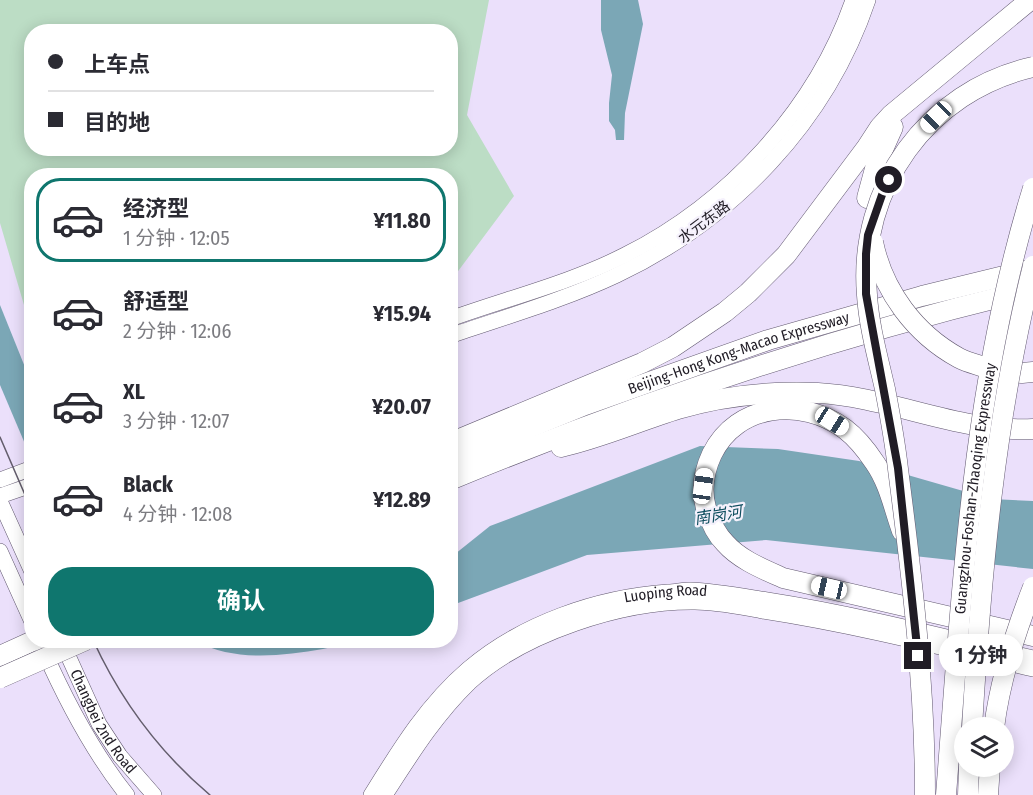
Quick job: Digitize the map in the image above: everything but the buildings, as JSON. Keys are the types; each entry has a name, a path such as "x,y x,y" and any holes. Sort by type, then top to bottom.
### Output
{"highway":[{"path":"458,439 642,363 673,347 725,312 786,255 867,147 880,126 903,104 1030,0"},
{"path":"925,795 923,710 911,579 892,430 869,318 866,277 868,235 883,192 907,149 920,133 951,104 972,91 994,79 1033,67"},
{"path":"927,85 900,116 876,165 867,198 876,258 888,286 902,309 942,348 961,359 990,369 1033,372"},
{"name":"Guangzhou-Foshan-Zhaoqing Expressway","path":"946,795 960,601 980,429 1009,280 1033,188"},
{"name":"Guangzhou-Foshan-Zhaoqing Expressway","path":"973,717 984,555 992,490 1005,398 1033,267"},
{"name":"Beijing-Hong Kong-Macao Expressway","path":"458,457 585,405 768,340 1033,267"},
{"name":"Beijing-Hong Kong-Macao Expressway","path":"458,477 652,401 740,371 858,334 1033,289"},
{"path":"494,462 573,444 680,409 734,397 779,393 819,393 860,399 958,422 998,428 1033,429"},
{"path":"906,545 885,481 877,466 857,440 846,430 816,414 773,409 757,413 729,430 716,446 708,462 703,486 706,511 717,534 736,554 765,570 783,578 1033,636"},
{"path":"996,717 1012,644 1033,587"},
{"path":"0,656 24,645"},
{"path":"0,678 68,648"},
{"path":"968,795 969,777"},
{"path":"988,795 989,777"}],"main road":[{"name":"水元东路","path":"458,316 573,277 617,259 651,241 703,206 749,165 789,119 826,62 853,0"},
{"name":"水元东路","path":"458,333 616,275 664,250 717,214 743,192 805,122 850,46 868,0"},
{"path":"0,480 24,471"},
{"path":"0,496 24,488"},
{"path":"0,501 24,554"},
{"path":"0,551 24,604"},
{"name":"Luoping Road","path":"371,795 426,714 442,694 467,670 510,639 560,617 615,599 688,590 719,593 830,610 1033,658"},
{"name":"Luoping Road","path":"385,795 428,730 471,681 496,662 533,641 591,618 619,610 647,605 697,602 737,606 794,615 1033,669"},
{"name":"Changbei 2nd Road","path":"43,648 84,732 108,771 128,795"},
{"name":"Changbei 2nd Road","path":"66,648 99,724 120,756 154,795"}],"green space":[{"path":"0,0 489,0 467,115 514,196 458,271 458,168 24,168 24,305 0,223"}],"water":[{"path":"601,0 638,0 643,24 625,113 624,140 616,140 615,130 609,121 612,75 601,30"},
{"path":"0,305 24,365 24,442 0,385"},
{"name":"南岗河","path":"700,446 778,449 859,461 991,499 1033,501 1033,569 766,540 587,555 458,603 458,552 490,526"},
{"path":"211,648 326,648 258,656"}],"tram line":[{"path":"0,437 24,492"},
{"path":"97,648 116,684 143,724 174,761 210,795"}],"route":[{"path":"889,180 876,209 868,235 866,294 898,468 918,656"}]}
